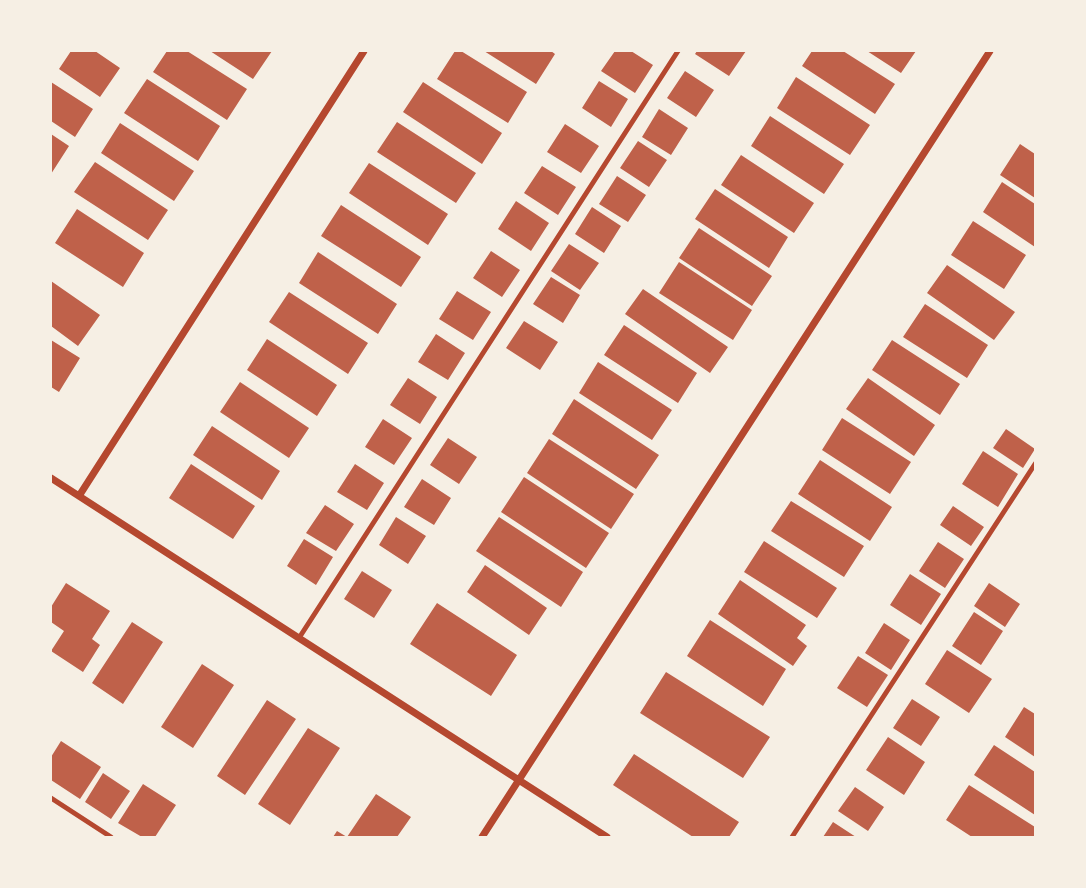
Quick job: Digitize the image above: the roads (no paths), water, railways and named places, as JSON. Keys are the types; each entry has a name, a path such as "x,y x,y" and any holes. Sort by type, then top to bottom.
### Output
{"street":[{"path":"79,496 364,51"},
{"path":"482,837 990,51"},
{"path":"51,478 607,837"}],"lane":[{"path":"299,638 678,51"},
{"path":"792,837 1035,464"},
{"path":"51,798 111,837"}]}
